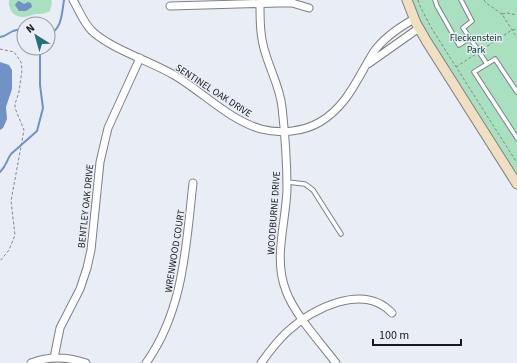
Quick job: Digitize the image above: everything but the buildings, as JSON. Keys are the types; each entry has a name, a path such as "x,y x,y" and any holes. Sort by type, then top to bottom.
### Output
{"street":[{"name":"SENTINEL OAK DRIVE","path":"73,0 83,19 91,30 110,44 176,76 242,121 262,129 285,131 306,128 330,115 343,103 373,53 381,43 397,29 414,19"},
{"path":"407,0 419,28 517,184"},
{"path":"170,6 292,3 309,8"},
{"name":"WOODBURNE DRIVE","path":"260,4 262,42 280,92 285,131 287,182 286,205 281,240 280,271 286,292 294,307 302,320 336,363"},
{"name":"SENTINEL OAK DRIVE","path":"366,65 419,28"},
{"name":"BENTLEY OAK DRIVE","path":"54,358 60,328 80,289 88,268 100,162 108,128 140,58"},
{"name":"WRENWOOD COURT","path":"146,363 164,332 176,300 181,278 193,183"},
{"path":"261,363 281,338 302,320 328,306 349,300 371,301 387,308 392,314"},
{"path":"31,363 42,359 54,358 73,359 86,363"}],"lane":[{"path":"435,0 459,45 470,38"},
{"path":"460,0 472,21 463,28 487,64"},
{"path":"517,92 495,58 474,72 517,138"},
{"path":"287,182 305,184 312,190 341,234"}],"path":[{"path":"418,0 426,17 456,67 517,163"},
{"path":"484,0 502,14 517,38"},
{"path":"502,14 507,13 517,15"},
{"path":"456,67 512,30 517,29"},
{"path":"0,49 14,52 21,62 22,70 15,108 24,130 11,201 15,235 9,250 0,261"}],"green space":[{"path":"9,0 51,0 52,2 50,11 43,14 28,16 16,16 9,6"},
{"name":"Fleckenstein Park","path":"407,0 517,0 517,184 427,42"}],"water":[{"path":"19,1 24,4 28,2 31,3 32,7 26,11 19,11 15,5"},
{"path":"0,62 9,65 12,70 12,89 6,107 7,119 3,128 0,130"}],"waterway":[{"path":"56,29 62,15 64,0"},
{"path":"0,37 16,30"},
{"path":"0,172 11,154 37,131 43,108 40,85 40,56"}]}
